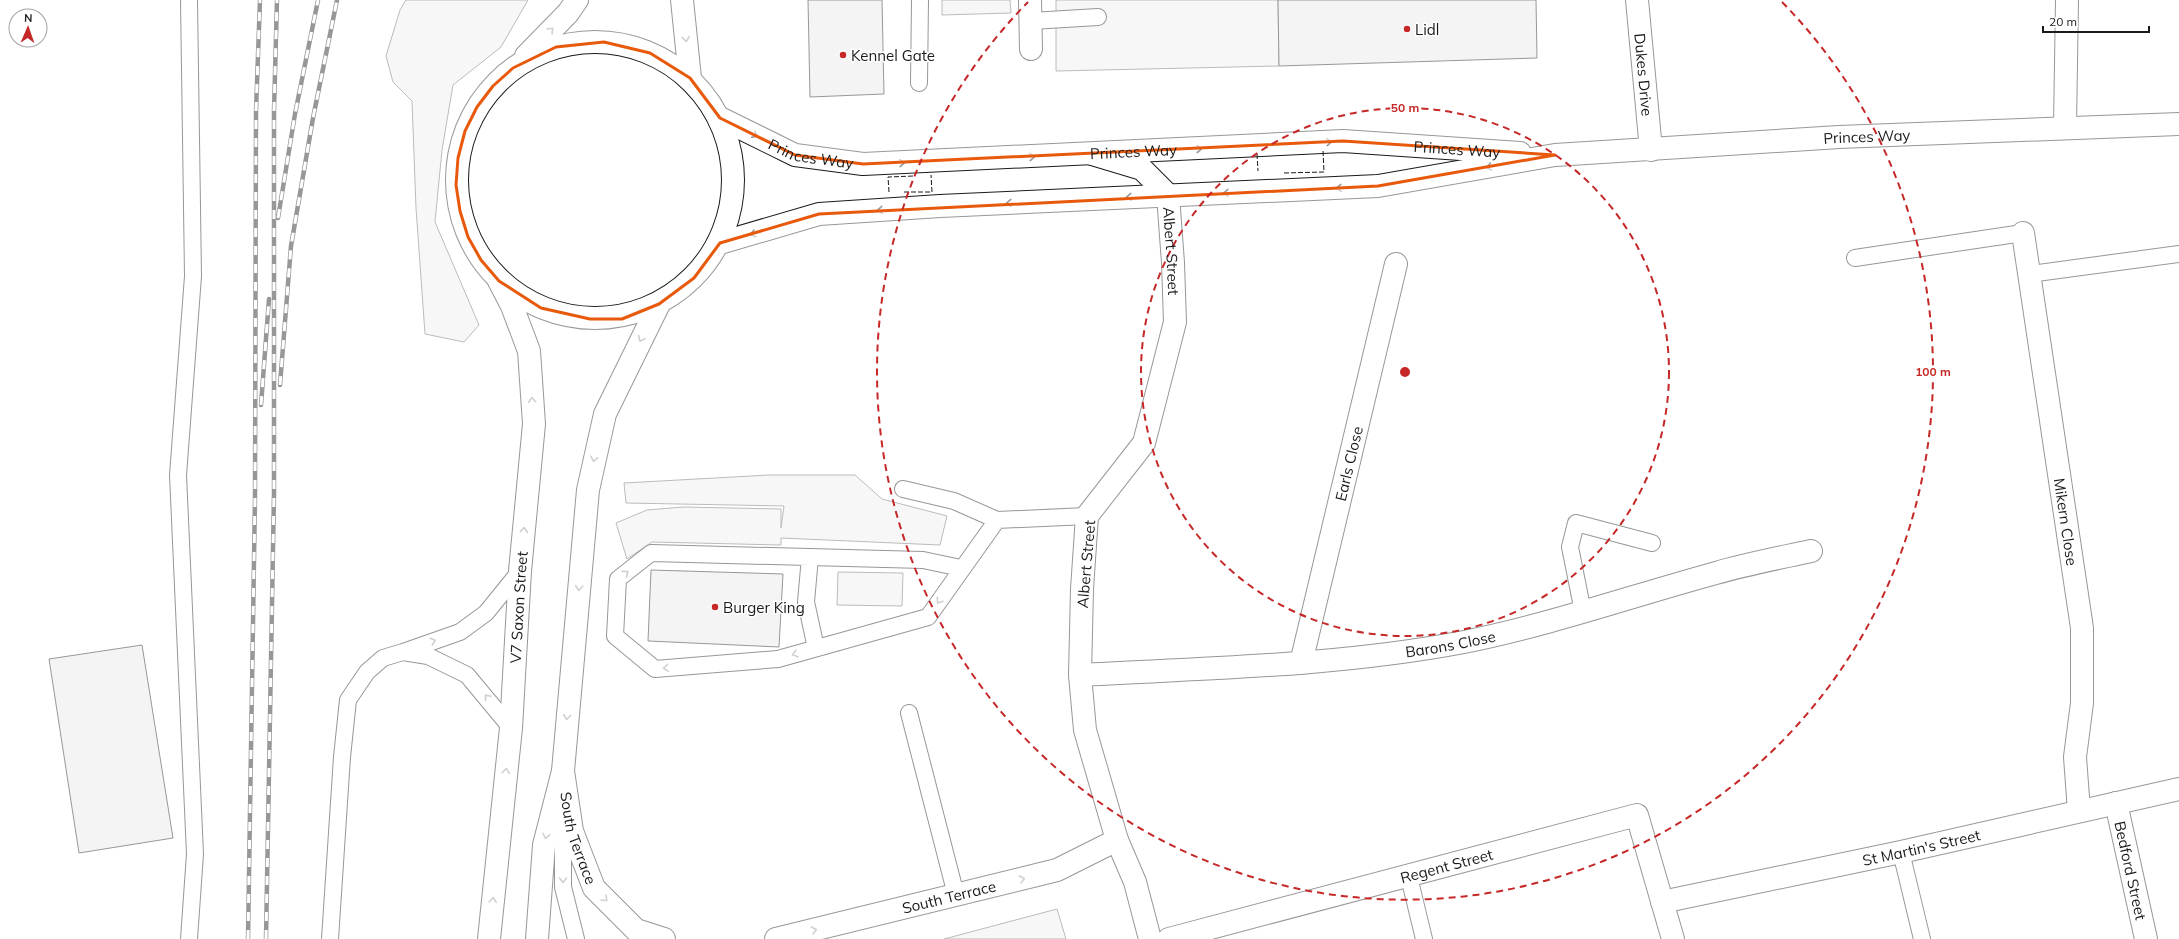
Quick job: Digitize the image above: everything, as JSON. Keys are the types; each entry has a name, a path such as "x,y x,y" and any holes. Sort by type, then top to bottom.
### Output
{"street":[{"path":"513,68 556,47 604,42 650,53 690,78 707,97 720,118 733,159 733,202 720,243 694,278 659,304 622,319 590,319 541,308 499,281 481,260 468,237 459,204 456,185 458,158 465,131 477,107 493,86 568,13 577,0"},
{"path":"682,0 690,78"},
{"name":"Dukes Drive","path":"1638,0 1651,150"},
{"path":"2066,127 2067,0"},
{"path":"1030,10 1031,49"},
{"name":"Princes Way","path":"720,118 795,155 863,164 1343,141 1555,155 1840,137 2066,127 2179,124"},
{"name":"Albert Street","path":"1090,154 1142,168 1168,195 1173,263 1175,322 1144,443 1087,516 1082,589 1080,675 1085,730 1117,840 1134,882 1150,939"},
{"name":"Princes Way","path":"720,243 819,214 1168,195 1378,186 1555,155"},
{"name":"Mikern Close","path":"2023,233 2082,628 2082,703 2075,757 2079,812"},
{"name":"Earls Close","path":"1301,663 1396,264"},
{"name":"V7 Saxon Street","path":"489,939 511,728 520,571 534,424 529,351 512,306 499,281"},
{"path":"537,939 544,845 562,771 588,490 605,414 659,304"},
{"name":"Barons Close","path":"1080,675 1301,663 1387,654 1465,641 1583,612 1717,572 1811,551"},
{"name":"South Terrace","path":"562,771 572,830 594,888 636,930 664,939"},
{"name":"St Martin's Street","path":"1662,902 1901,852 2179,789"},
{"name":"Bedford Street","path":"2116,803 2146,939"},
{"name":"Regent Street","path":"1169,939 1409,877 1636,815 1662,902"},
{"name":"South Terrace","path":"776,939 1057,870 1117,840"},
{"path":"1662,902 1673,939"}],"lane":[{"path":"189,0 193,276 178,475 195,854 189,939"},
{"path":"919,83 920,0"},
{"path":"1030,10 1098,16"},
{"path":"1855,258 2023,233"},
{"path":"2030,274 2179,254"},
{"path":"903,489 954,501 997,520 1087,516"},
{"path":"961,568 923,560 651,554 618,579 615,636 655,669 778,659 928,617 961,568 997,520"},
{"path":"1583,612 1570,547 1576,524 1652,543"},
{"path":"810,557 806,602 816,648"},
{"path":"330,939 342,757 348,700 367,672 383,658 460,632 486,613 520,571"},
{"path":"403,652 428,656 467,675 511,728"},
{"path":"908,713 956,895"},
{"path":"562,771 563,887 576,939"},
{"path":"1901,852 1922,939"},
{"path":"1409,877 1424,939"}],"highlighted area":[{"path":"604,42 650,53 690,78 720,118 795,155 863,164 1343,141 1555,155 1378,186 819,214 720,243 694,278 659,304 622,319 590,319 541,308 499,281 481,260 468,237 460,211 456,185 458,158 465,131 477,107 493,86 513,68 556,47"}],"shaded area":[{"path":"406,0 528,0 501,47 453,85 442,150 435,222 479,325 464,342 425,334 416,208 412,101 393,82 386,56 400,10"},
{"path":"942,0 1010,0 1011,13 942,15"},
{"path":"1056,0 1278,0 1279,66 1056,71"},
{"path":"769,475 855,475 882,499 947,516 940,545 781,538 781,545 652,542 627,559 616,523 647,510 683,507 781,509 781,528 784,506 626,503 624,483"},
{"path":"838,572 903,573 902,606 837,605"},
{"path":"1057,909 1066,939 944,939"}],"building":[{"path":"808,0 882,0 884,94 810,97"},
{"name":"Lidl","path":"1278,0 1536,0 1537,58 1279,66"},
{"name":"Burger King","path":"651,570 783,574 779,647 648,641"},
{"path":"142,645 173,838 79,853 49,659"}],"railway":[{"path":"248,939 255,497 256,111 260,0"},
{"path":"266,939 274,493 274,111 277,0"},
{"path":"278,218 295,114 318,0"},
{"path":"280,385 291,246 313,118 337,0"},
{"path":"261,405 269,299"}],"fence":[{"path":"1284,173 1324,172 1323,151"},
{"path":"1257,154 1258,171"},
{"path":"904,192 932,192 931,175"},
{"path":"889,192 888,177 914,176"}],"place":[{"name":"Lidl","path":"1407,29"},
{"name":"Kennel Gate","path":"843,55"},
{"name":"Burger King","path":"715,607"}]}
